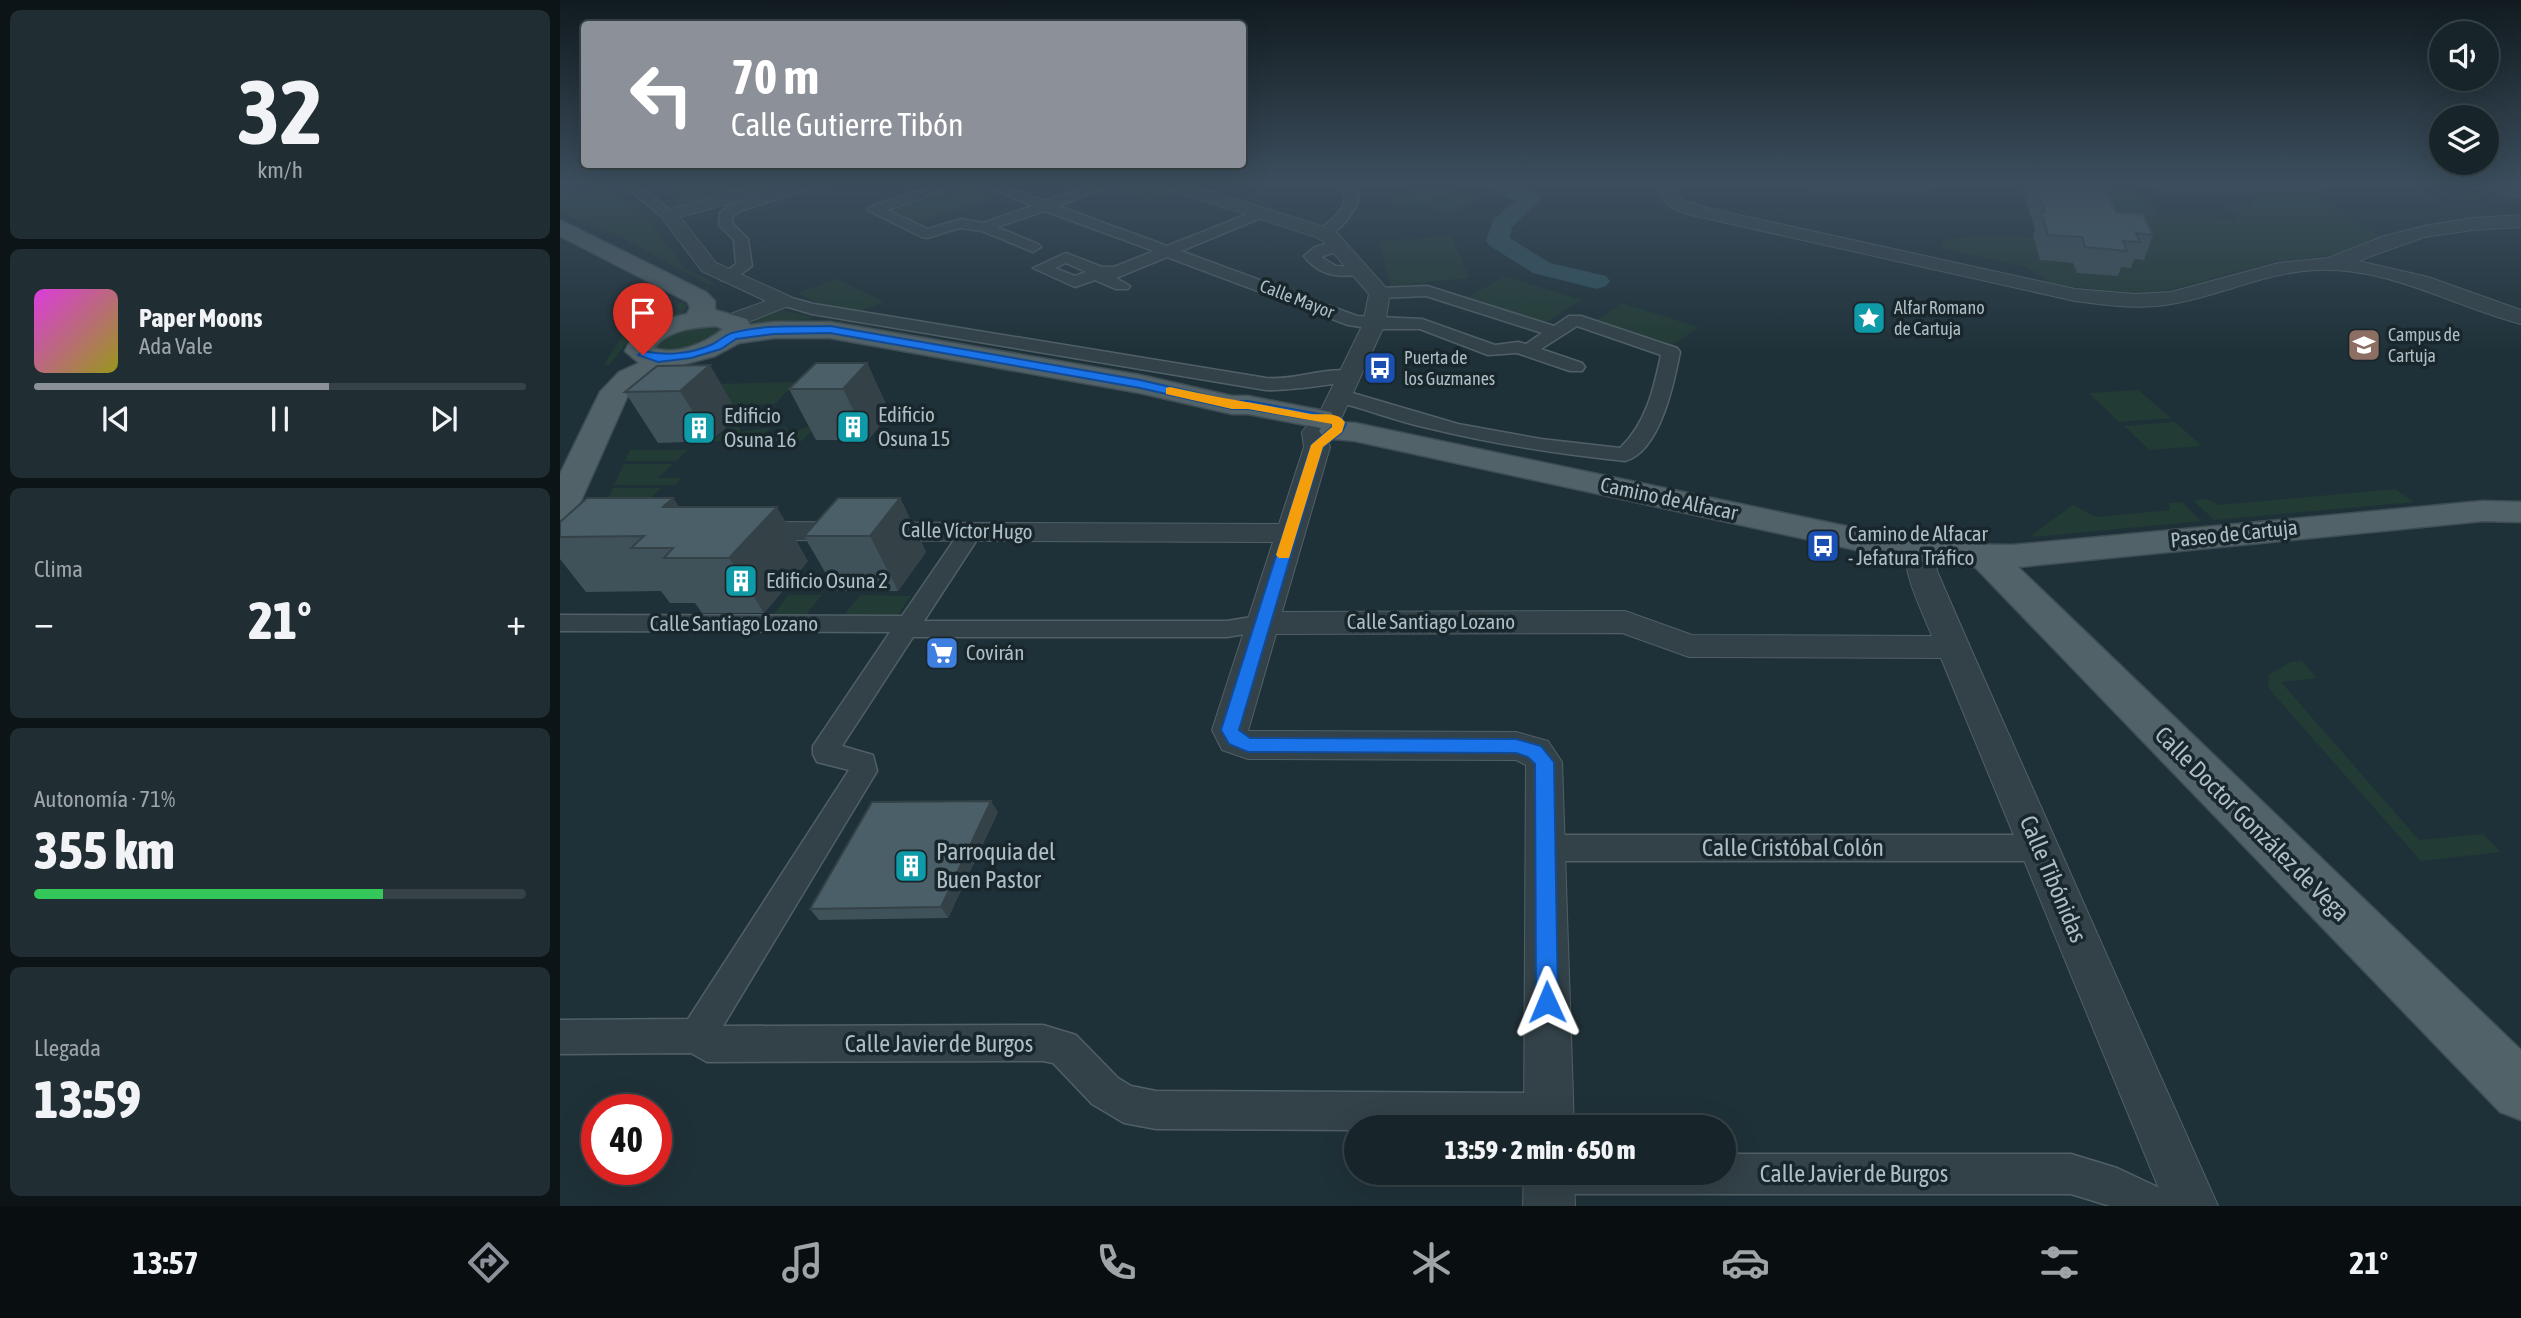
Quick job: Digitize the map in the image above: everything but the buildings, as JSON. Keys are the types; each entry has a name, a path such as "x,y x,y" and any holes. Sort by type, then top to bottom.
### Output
{"main road":[{"path":"584,239 697,297 702,301 703,308 697,320"},
{"path":"560,468 600,387 618,367 639,351 646,338 660,330 697,320 719,318 733,329 705,351 672,358 629,378 615,392 566,524"},
{"name":"Camino de Alfacar","path":"733,329 830,330 1140,384 1232,405 1242,412 1328,423 1920,551 1984,556"},
{"path":"639,351 649,357 672,358"},
{"name":"Paseo de Cartuja","path":"2483,511 2521,502"},
{"name":"Paseo de Cartuja","path":"1984,556 2483,511 2521,512"},
{"name":"Calle Doctor González de Vega","path":"1984,556 2521,1091"}],"street":[{"path":"687,239 704,262 727,277 784,301 823,311 1266,384 1284,386 1319,377 1351,376"},
{"path":"727,277 744,266 741,239"},
{"path":"1014,239 1033,247"},
{"name":"Calle Mayor","path":"1136,239 1354,321 1374,324 1422,324 1494,351 1518,348 1528,350"},
{"path":"1100,272 1120,279 1168,251 1197,239"},
{"path":"1823,239 2075,295 2109,299 2168,299 2295,266 2358,256 2398,239"},
{"path":"1331,240 1380,293"},
{"path":"2358,256 2359,260 2379,271"},
{"path":"2318,264 2379,271 2521,317"},
{"path":"1380,293 1427,291 1555,332"},
{"path":"1380,293 1374,324 1328,423 1290,533 1230,730 1235,740 1261,746 1508,746 1535,751 1544,762 1548,1115"},
{"path":"733,329 784,301"},
{"name":"Camino de Alfacar","path":"1328,423 1354,398 1401,416 1529,443 1625,455 1640,443 1661,396 1671,352 1575,320 1555,332"},
{"path":"1528,350 1555,332"},
{"path":"1528,350 1576,367"},
{"name":"Calle Víctor Hugo","path":"720,531 1290,533"},
{"path":"697,1036 863,771 863,762 827,754 827,746 971,532"},
{"name":"Calle Tibónidas","path":"1920,551 1922,571 1953,647 2192,1206"},
{"name":"Calle Santiago Lozano","path":"560,623 1227,629 1264,623 1625,622 1689,646 1953,647"},
{"name":"Calle Cristóbal Colón","path":"1545,848 2040,848"},
{"name":"Calle Javier de Burgos","path":"560,1037 697,1036 708,1044 1043,1043 1063,1047 1105,1091 1124,1104 1344,1133"},
{"name":"Calle Javier de Burgos","path":"1736,1164 2071,1174 2117,1188 2154,1206"}],"green space":[{"path":"624,239 663,239 685,268 714,283 709,285"},
{"path":"1453,239 1469,278 1391,286 1379,242"},
{"path":"2034,239 2040,260 2073,263 2077,273 2117,276 2105,239 2376,239 2337,254 2269,263 2174,289 2135,293 2054,285 2026,267 1940,248 1943,240"},
{"path":"1505,276 1581,300 1546,323 1468,297"},
{"path":"837,279 884,302 860,311 818,303 797,293"},
{"path":"638,291 664,305 622,321"},
{"path":"682,302 687,305 678,316 634,337 608,366 604,365 621,337 675,312 678,308 674,305"},
{"path":"1622,303 1698,327 1672,346 1595,321"},
{"path":"783,310 814,318 762,325 753,323 756,319"},
{"path":"706,326 719,332 698,346 671,351 657,346 657,342 677,331"},
{"path":"796,382 775,404 688,406 713,384"},
{"path":"2138,390 2171,418 2119,422 2089,393"},
{"path":"2175,422 2202,446 2150,450 2124,426"},
{"path":"816,426 802,441 765,441 780,427 787,427 787,431 792,433"},
{"path":"729,427 739,427 741,432 771,427 756,442 713,441"},
{"path":"630,450 688,450 676,461 625,461"},
{"path":"624,464 673,464 658,478 682,478 675,485 614,485"},
{"path":"613,488 661,488 623,523 596,523"},
{"path":"2395,489 2414,502 2214,520 2194,501 2207,499 2219,505"},
{"path":"2182,502 2201,521 2035,537 2032,535 2073,505 2096,517 2170,510 2169,503"},
{"path":"789,595 822,595 805,616 772,616"},
{"path":"860,595 911,596 897,616 844,615"},
{"path":"2302,661 2317,678 2281,682 2419,840 2483,834 2501,852 2421,861 2269,689 2268,675 2291,662"}],"waterway":[{"path":"1498,239 1542,268 1597,281"}],"slow traffic":[{"path":"1170,391 1232,405 1248,405 1339,422 1338,429 1317,445 1284,555"}],"place":[{"name":"Alfar Romano de Cartuja","path":"1869,318"},
{"name":"Campus de Cartuja","path":"2364,345"},
{"name":"Puerta de los Guzmanes","path":"1380,368"},
{"name":"Edificio Osuna 15","path":"853,427"},
{"name":"Edificio Osuna 16","path":"699,428"},
{"name":"Camino de Alfacar - Jefatura Tráfico","path":"1823,546"},
{"name":"Edificio Osuna 2","path":"741,581"},
{"name":"Covirán","path":"942,653"},
{"name":"Parroquia del Buen Pastor","path":"911,866"}],"route":[{"path":"643,355 672,358 691,355 717,346 733,336 814,328 1140,384 1232,405 1248,405 1337,420 1340,424 1338,429 1317,445 1230,730 1235,740 1248,745 1516,746 1535,751 1544,762 1547,1002"}]}
